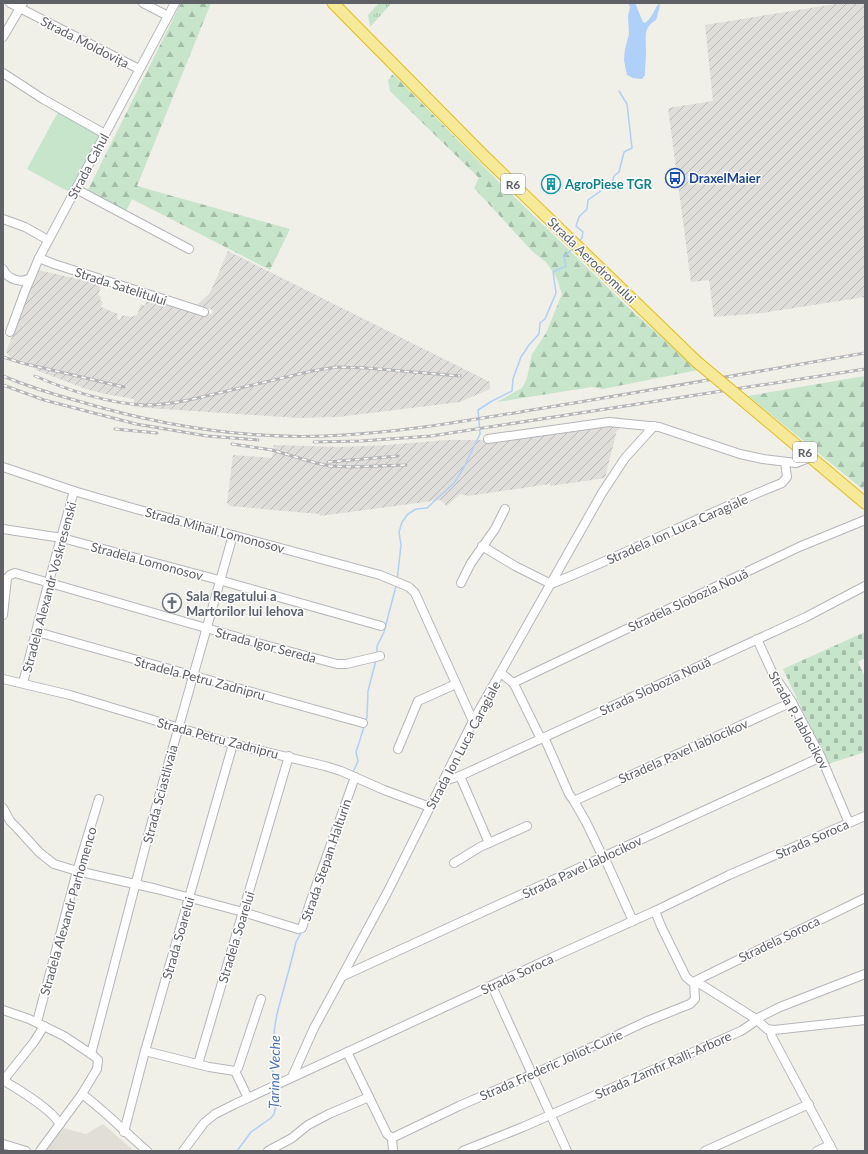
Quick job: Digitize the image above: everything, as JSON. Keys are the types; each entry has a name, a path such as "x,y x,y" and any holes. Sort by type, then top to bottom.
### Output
{"highway":[{"name":"Strada Aerodromului","path":"333,3 485,157 697,362 865,503"}],"street":[{"name":"Strada Moldovița","path":"10,3 21,6 139,69"},
{"path":"143,3 168,16"},
{"name":"Strada Cahul","path":"10,332 39,258 174,3"},
{"path":"3,37 21,6"},
{"path":"3,73 43,99 105,134"},
{"path":"76,189 189,249"},
{"path":"3,219 25,227 48,240"},
{"name":"Strada Satelitului","path":"39,258 204,312"},
{"path":"3,269 5,274 11,278 24,280 30,278"},
{"path":"488,439 609,422 665,428 740,454 763,460 796,463 811,458"},
{"name":"Strada Ion Luca Caragiale","path":"292,1077 314,1028 387,893 473,721 602,493 625,458 654,426"},
{"name":"Stradela Ion Luca Caragiale","path":"551,584 782,483 787,478 785,462"},
{"name":"Strada Mihail Lomonosov","path":"3,467 74,491 136,509 380,575 409,587 415,593 473,721"},
{"name":"Stradela Alexandr Voskresenski","path":"23,683 74,491"},
{"path":"461,583 482,546 496,529 505,509"},
{"name":"Stradela Slobozia Nouă","path":"513,683 799,547 865,520"},
{"name":"Stradela Lomonosov","path":"3,529 62,538 219,580 381,626"},
{"name":"Strada Sciastlivaia","path":"91,1054 178,729 233,534"},
{"path":"482,546 515,566 551,584"},
{"name":"Strada Igor Sereda","path":"4,605 7,578 15,573 265,645 337,664 346,664 380,656"},
{"name":"Strada Slobozia Nouă","path":"444,781 460,776 821,610 865,586"},
{"path":"3,615 4,605"},
{"name":"Stradela Petru Zadnipru","path":"37,632 363,723"},
{"name":"Strada P. Iablocikov","path":"758,639 773,674 792,702 821,757 849,823"},
{"path":"501,673 513,683 543,738 568,792 603,856 633,921"},
{"name":"Strada Petru Zadnipru","path":"3,679 70,695 178,729 233,744 289,756 325,766 430,808"},
{"path":"398,749 418,701 456,684"},
{"name":"Stradela Pavel Iablocikov","path":"574,801 792,702"},
{"name":"Strada Soarelui","path":"124,1132 145,1051 233,744"},
{"name":"Stradela Soarelui","path":"198,1064 289,756"},
{"name":"Strada Pavel Iablocikov","path":"343,976 821,757"},
{"path":"460,776 490,843"},
{"name":"Strada Stepan Halturin","path":"243,912 287,927 298,929 302,928 355,777"},
{"name":"Stradela Alexandr Parhomenco","path":"60,1124 58,1120 44,1108 6,1082 5,1079 34,1042 40,1024 77,871 99,799"},
{"path":"4,813 16,828 49,861 58,865 243,912"},
{"name":"Strada Soroca","path":"183,1151 204,1123 215,1114 267,1088 655,911 729,875 865,816"},
{"path":"454,863 490,843 527,826"},
{"name":"Stradela Sorocа","path":"694,982 772,942 865,898"},
{"path":"655,911 660,926 682,971 688,979 702,985 756,1019 770,1030 772,1037 809,1104 831,1148 817,1151"},
{"name":"Strada Zamfir Ralli-Arbore","path":"463,1151 503,1136 741,1031 756,1019 780,1007 865,974"},
{"name":"Strada Frederic Joliot-Curie","path":"392,1138 645,1022 690,1004 694,999 694,982"},
{"path":"492,986 567,1151"},
{"path":"235,1071 238,1068 261,999"},
{"path":"3,1010 40,1024 64,1036 97,1059 98,1065 82,1094 40,1151"},
{"path":"770,1030 865,1020"},
{"path":"145,1051 220,1070 235,1071"},
{"path":"347,1052 387,1134 392,1138 393,1151"},
{"path":"235,1071 248,1098"},
{"path":"82,1094 100,1108 124,1132 147,1151"},
{"path":"268,1151 292,1138 308,1125 329,1114 369,1097"},
{"path":"705,1151 809,1104"},
{"path":"3,1144 26,1151"}],"shaded area":[{"path":"842,3 865,3 865,297 762,313 714,317 709,280 691,282 668,108 713,101 705,25"},
{"path":"228,251 490,382 490,389 460,402 338,417 299,418 134,407 134,399 86,389 36,370 37,365 11,358 6,352 37,270 102,284 98,295 101,297 100,300 103,302 101,307 118,314 117,319 120,320 122,315 131,317 137,315 141,304 145,306 148,295 212,314 213,310 197,305 210,293"},
{"path":"619,417 619,430 617,430 605,478 550,486 550,484 468,496 460,494 447,506 440,500 320,516 319,514 230,506 227,503 233,455 272,458 274,445 341,447 446,440 487,440 488,437"},
{"path":"103,1124 134,1151 43,1151 63,1128 86,1134"}],"green space":[{"path":"181,3 211,3 137,186 290,229 270,270 132,199 126,211 88,190"},
{"path":"379,3 390,3 390,5 370,27 368,15"},
{"path":"393,74 500,183 630,309 698,370 603,389 592,387 497,402 522,388 527,378 532,354 546,333 562,294 557,279 547,263 532,251 474,188 479,178 390,91 388,80"},
{"path":"58,112 100,135 69,192 27,169"},
{"path":"865,376 865,491 748,396"},
{"path":"865,632 865,658 858,662 865,677 865,752 828,764 783,669"}],"water":[{"path":"628,3 635,3 643,22 645,23 648,21 659,3 660,6 656,20 649,26 646,33 645,75 642,79 633,78 627,75 624,60 629,34 628,16 630,7"}],"waterway":[{"path":"578,242 582,238 583,232 576,226 579,217 587,209 588,200 612,183 614,176 619,172 624,152 632,148 627,104 619,91"},
{"path":"397,580 401,545 399,532 402,522 408,514 416,509 427,508 454,483 463,469 480,434 478,410 512,391 513,379 521,357 539,334 540,323 545,319 556,293 553,272 566,266 564,257 573,248"},
{"path":"377,653 377,646 384,632 396,586"},
{"path":"366,721 368,691 376,660"},
{"path":"353,772 358,761 356,752 364,727"},
{"path":"340,806 344,797"},
{"path":"332,831 334,823"},
{"name":"Țarina Veche","path":"273,1083 273,1046 276,1019 296,942 301,933"},
{"name":"Țarina Veche","path":"237,1151 251,1132 271,1118 274,1114 276,1106 274,1089"}],"railway":[{"path":"3,376 49,393 108,410 200,429 263,435 325,436 419,428 647,391 865,353"},
{"path":"3,357 22,363 124,387"},
{"path":"35,376 103,399 145,405 167,404 189,400 312,371 337,367 460,376"},
{"path":"314,442 361,441 431,436 865,369"},
{"path":"3,385 44,400 136,424 207,436 258,440"},
{"path":"115,429 157,433"},
{"path":"232,444 272,450 330,466 351,467 406,465"},
{"path":"328,462 398,456"}],"place":[{"name":"DraxelMaier","path":"675,178"},
{"name":"AgroPiese TGR","path":"551,184"},
{"name":"Sala Regatului a Martorilor lui Iehova","path":"172,603"}]}
